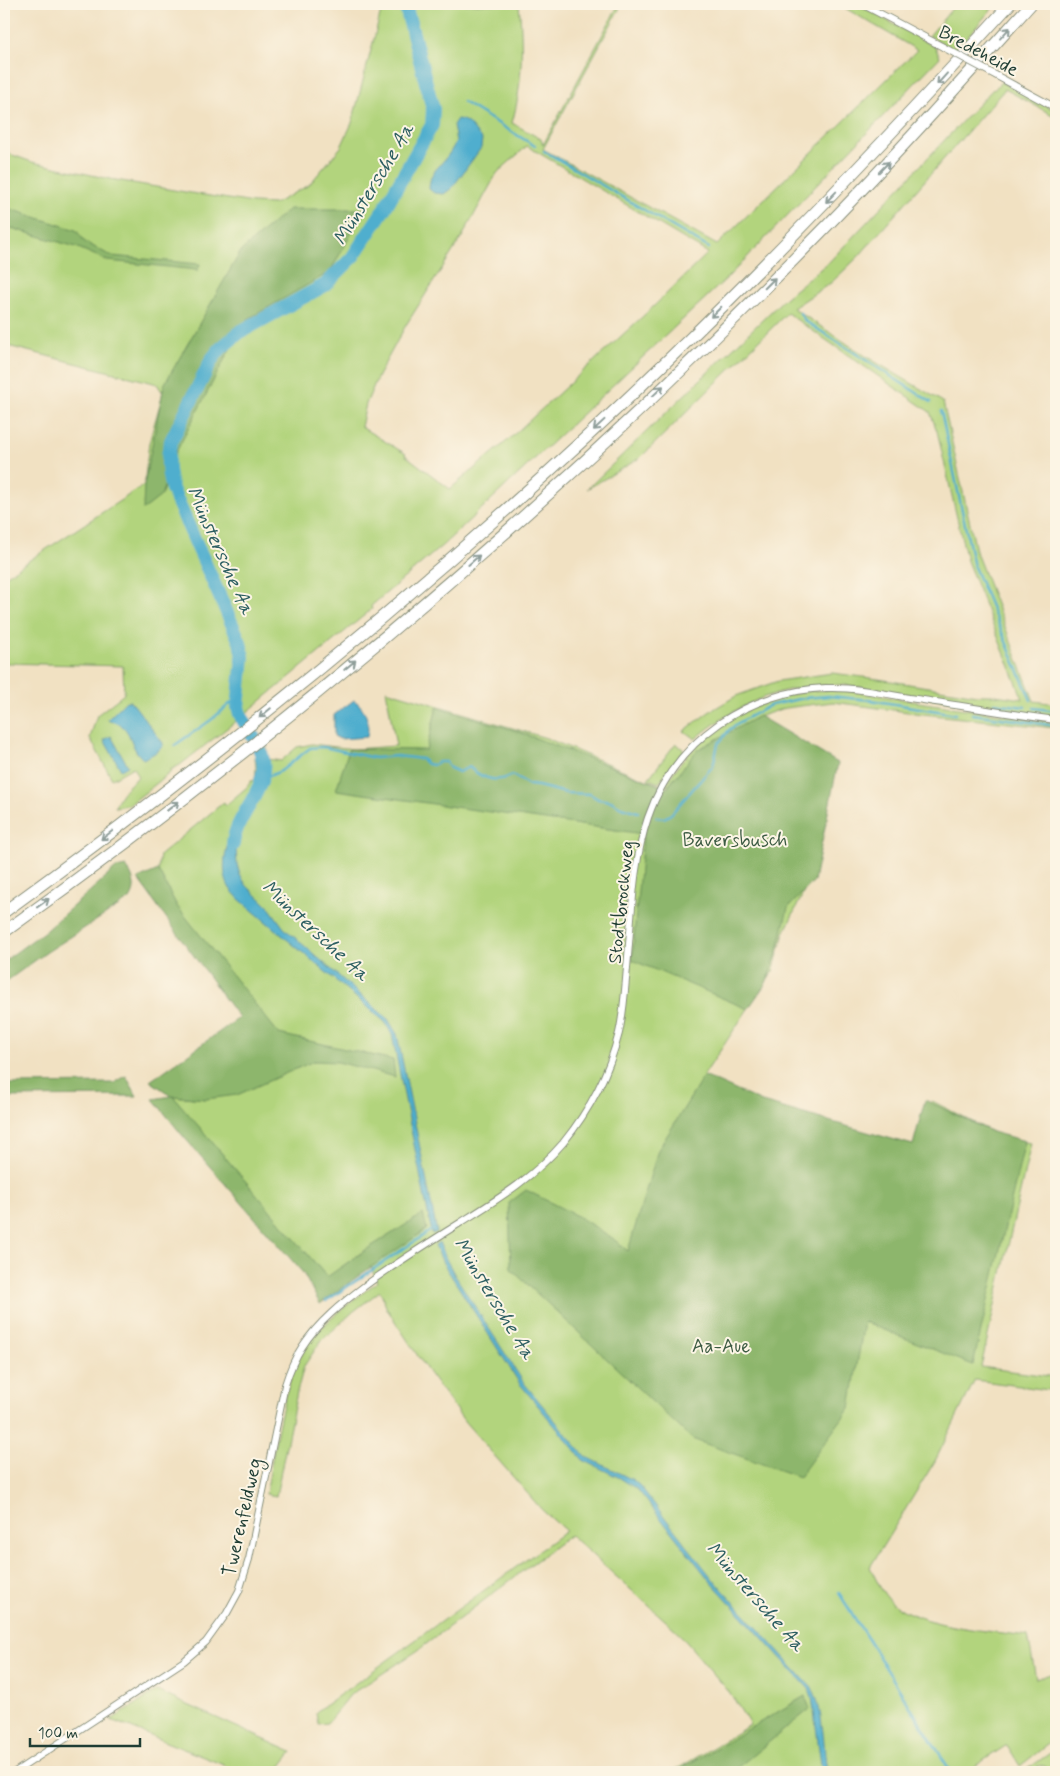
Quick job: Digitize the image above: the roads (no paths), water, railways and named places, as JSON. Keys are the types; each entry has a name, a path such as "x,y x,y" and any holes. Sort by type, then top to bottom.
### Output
{"highway":[{"path":"4,912 202,763 304,682 484,528 670,358 854,174 1010,4"},
{"path":"4,932 151,824 211,777 411,614 517,521 685,366 799,254 888,162 1032,4"}],"street":[{"name":"Bredeheide","path":"862,4 1056,108"},
{"name":"Stodtbrockweg","path":"444,1233 511,1190 536,1171 567,1138 594,1097 615,1048 623,1011 637,860 647,817 657,793 669,774 692,746 707,732 731,716 767,699 785,694 825,688 868,691 1056,720"},
{"name":"Twerenfeldweg","path":"15,1772 184,1661 206,1642 230,1608 243,1579 249,1560 282,1395 298,1354 311,1334 336,1309 389,1269 444,1233"}],"water":[{"path":"457,119 468,123 482,139 481,148 452,188 444,194 434,193 429,189 431,179 433,173 456,142 453,125"},
{"path":"354,700 362,707 366,716 368,726 367,737 340,739 334,736 334,715"},
{"path":"126,701 130,701 134,705 163,743 159,750 143,759 134,748 123,726 108,719"},
{"path":"111,736 128,766 121,770 104,740"},
{"path":"235,825 239,828 236,846 237,864 240,875 247,886 268,906 284,928 388,1019 397,1034 437,1232 432,1234 392,1035 385,1022 239,899 231,890 226,880 224,864 229,840"},
{"path":"439,1242 456,1277 524,1383 572,1441 585,1456 633,1480 641,1487 713,1579 812,1688 821,1716 827,1772 822,1772 812,1697 809,1689 711,1582 638,1490 620,1478 583,1460 520,1384 443,1263 435,1245"}],"waterway":[{"name":"Münstersche Aa","path":"233,844 235,833 262,779 262,756 238,707 243,657 240,642 172,489 168,465 169,447 212,359 221,348 240,332 325,285 352,258 383,211 432,125 433,109 405,4"},
{"path":"463,102 535,146"},
{"path":"544,151 709,248"},
{"path":"800,313 805,321 931,402"},
{"path":"941,411 974,567 1031,700"},
{"path":"175,745 211,720 239,696"},
{"path":"656,817 664,818 671,814 713,766 718,744 729,730 771,705 804,698 828,696 870,700 956,714"},
{"path":"994,703 1025,707"},
{"path":"1034,708 1056,711"},
{"path":"972,714 1052,725"},
{"path":"262,779 281,771 310,748 323,747 375,758 397,756 422,759 427,764 433,765 439,762 446,762 450,768 459,772 469,767 484,777 495,779 506,778 512,775 529,785 566,793 590,794 598,799 611,801 621,807 638,812"},
{"path":"326,1301 433,1229"},
{"path":"839,1593 951,1772"}],"park label":[{"name":"Baversbusch","path":"735,839"},
{"name":"Aa-Aue","path":"721,1345"}]}
